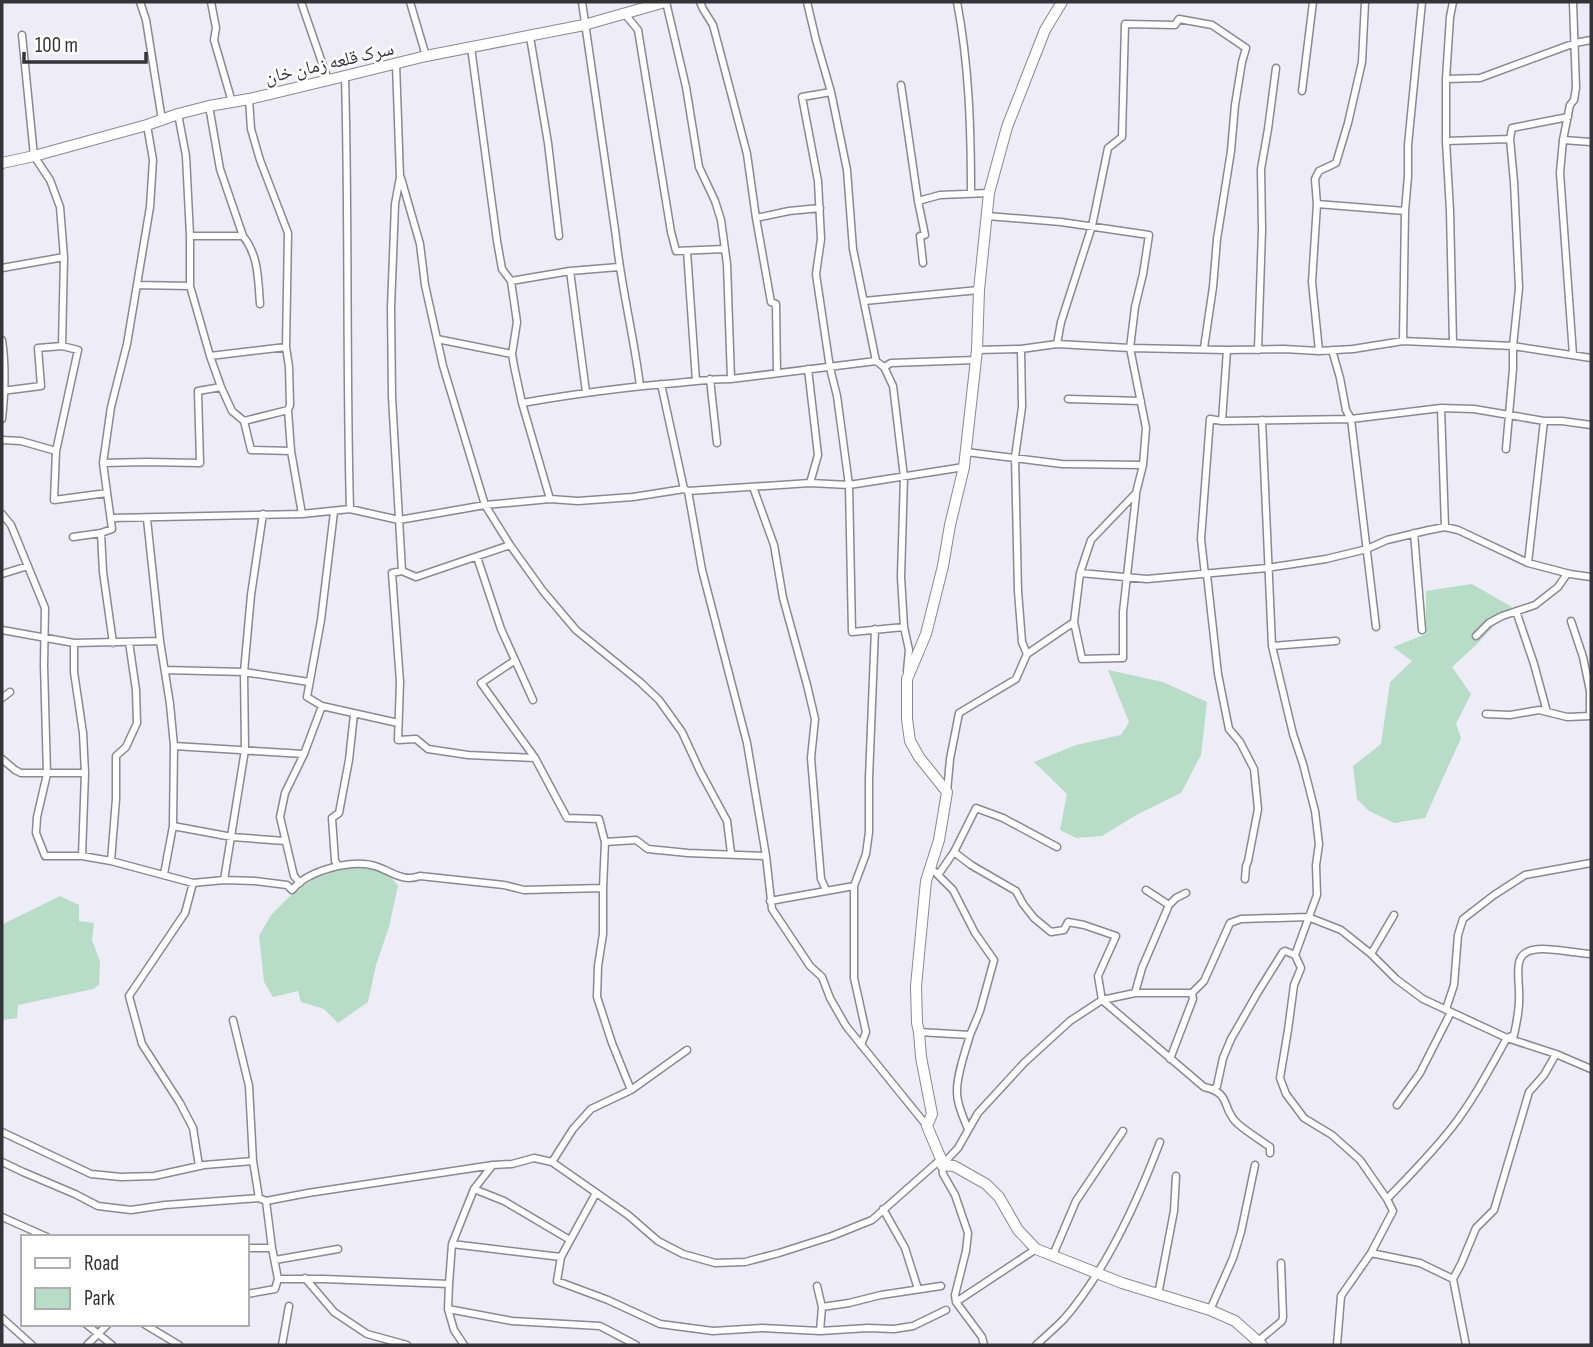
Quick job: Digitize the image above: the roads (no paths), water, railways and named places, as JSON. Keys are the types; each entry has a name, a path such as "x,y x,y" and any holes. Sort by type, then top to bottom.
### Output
{"street":[{"path":"140,2 146,20 162,120"},
{"path":"211,2 216,28 214,40 232,102"},
{"path":"301,2 328,80"},
{"path":"410,2 426,56"},
{"path":"582,2 619,267 636,351 640,386"},
{"path":"666,2 686,88 699,167 721,220 726,249 731,379"},
{"name":"سرک قلعه زمان خان","path":"2,163 208,106 250,99 426,56 584,26 666,2"},
{"path":"700,2 713,25 744,141 771,303 776,304 777,373"},
{"path":"807,2 831,92 846,170 853,249 876,361 884,367 893,386 904,477 901,577 904,627 909,650 906,719 910,741 919,757 947,792"},
{"path":"957,2 969,108 971,193"},
{"path":"907,678 926,634 964,467 989,193 1007,127 1045,30 1062,2"},
{"path":"1302,90 1313,2"},
{"path":"1319,351 1312,282 1317,204 1315,179 1319,171 1336,163 1348,123 1362,62 1365,2"},
{"path":"1403,341 1408,145 1422,2"},
{"path":"1453,2 1446,79 1453,342"},
{"path":"1573,2 1576,88 1563,140 1560,173 1573,355"},
{"path":"624,13 638,30 676,251 726,249"},
{"path":"1057,344 1061,322 1092,226 1108,148 1122,137 1125,24 1175,25 1179,19 1212,25 1246,48 1217,239 1204,348"},
{"path":"22,35 34,156 50,180 60,207 64,257 62,346"},
{"path":"530,37 548,143 559,236"},
{"path":"1446,79 1480,78 1575,43 1591,40"},
{"path":"471,47 497,241 502,269 511,281 517,322 512,354 522,403 550,499"},
{"path":"396,64 400,177 395,204 391,309 392,397 402,571"},
{"path":"1258,350 1261,169 1276,68"},
{"path":"345,76 350,509"},
{"path":"901,85 925,235 920,236 923,263"},
{"path":"831,92 802,97 818,181 821,239 816,274 849,485 852,632 904,627"},
{"path":"250,99 251,129 288,233 288,410 291,451 302,514"},
{"path":"208,106 220,169 243,236 250,245 257,264 260,304"},
{"path":"178,114 186,156 190,286 210,356 232,411 244,421 251,450 291,451"},
{"path":"1506,449 1519,288 1510,139 1512,128 1568,117"},
{"path":"74,537 112,529 103,464 111,407 125,357 150,207 153,160 147,125"},
{"path":"1446,141 1510,139"},
{"path":"1563,140 1591,142"},
{"path":"400,177 420,244 425,285 443,366 485,505 543,592 576,631 659,700 682,732 727,821 731,853"},
{"path":"918,201 940,195 989,193"},
{"path":"1317,204 1405,211"},
{"path":"756,218 820,208"},
{"path":"987,216 1092,226 1149,235 1130,348 1146,428 1123,612 1123,658 1082,659 1074,622 1080,573 1091,540 1136,493"},
{"path":"190,236 243,236"},
{"path":"687,251 696,381"},
{"path":"2,268 64,257"},
{"path":"511,281 570,271 619,267"},
{"path":"570,271 586,392"},
{"path":"137,285 190,286"},
{"path":"863,301 979,290"},
{"path":"437,339 512,354"},
{"path":"2,340 2,419"},
{"path":"884,367 891,363 1057,344 1319,351 1403,341 1453,342 1513,346 1591,358"},
{"path":"3,391 41,386 38,348 62,346 78,350 57,451 54,500 107,492"},
{"path":"210,356 286,346"},
{"path":"1021,349 1022,407 1015,457 1018,591 1022,642 1027,654"},
{"path":"1222,421 1227,350"},
{"path":"1332,350 1346,410 1351,419 1376,628"},
{"path":"522,403 586,392 731,379 876,361"},
{"path":"808,369 818,455 810,484"},
{"path":"710,379 717,443"},
{"path":"661,384 702,570 747,743 772,909 810,966 822,977 841,1017 927,1126 942,1162 943,1174 955,1195 968,1233 967,1251 955,1295 956,1302 982,1337 984,1345"},
{"path":"103,464 200,463 198,391 222,387"},
{"path":"1068,399 1141,401"},
{"path":"1441,408 1445,527"},
{"path":"1245,879 1258,808 1254,769 1240,742 1229,729 1218,674 1201,539 1210,419 1351,419 1441,408 1591,425"},
{"path":"244,421 288,410"},
{"path":"1262,420 1272,646 1315,811 1319,844 1316,865 1317,895 1295,956"},
{"path":"1528,563 1544,421"},
{"path":"2,440 21,441 57,451"},
{"path":"966,452 1062,464 1143,465"},
{"path":"111,518 302,514 350,509 399,520 485,505 550,499 578,502 686,490 810,484 849,485 964,467"},
{"path":"753,487 774,545 783,598 815,719 811,758 821,879 826,890"},
{"path":"334,512 321,620 307,697 322,706 398,723"},
{"path":"2,514 11,525 45,608 47,774 36,833 45,856 82,856 111,861 192,883 255,881 287,885 292,890 300,883 338,866 360,863 377,866 410,879 420,876 504,885 524,890 603,888"},
{"path":"225,880 245,750 244,672 251,595 263,514"},
{"path":"147,519 174,746 173,826 164,874"},
{"path":"1080,573 1147,579 1267,568 1326,559 1367,549 1387,540 1445,527 1458,530 1528,563 1591,578"},
{"path":"101,533 103,572 113,643"},
{"path":"1414,533 1422,631"},
{"path":"510,545 416,577 402,571 392,573 400,682 398,740 416,739 428,749 468,755 535,758"},
{"path":"477,557 501,629 533,700"},
{"path":"2,574 28,566"},
{"path":"1476,636 1502,615 1535,605 1558,587 1567,574"},
{"path":"1516,611 1547,712"},
{"path":"1486,714 1510,715 1539,710 1567,717 1590,715 1590,691 1583,657 1571,621"},
{"path":"934,871 959,713 1016,679 1027,654 1074,622"},
{"path":"861,1045 866,1032 854,978 854,886 866,854 869,832 875,629"},
{"path":"2,630 74,643 160,641"},
{"path":"1272,646 1336,641"},
{"path":"111,861 116,756 125,747 137,723 136,690 129,642"},
{"path":"74,643 74,672 83,733 85,773 82,856"},
{"path":"514,662 481,683 535,758 567,818 599,818 605,842 603,934 597,996 611,1043 631,1090"},
{"path":"165,670 244,672 309,682"},
{"path":"2,698 10,692"},
{"path":"300,883 294,876 280,817 285,793 322,706"},
{"path":"338,866 335,861 332,818 339,813 354,714"},
{"path":"174,746 303,754"},
{"path":"2,759 21,773 85,773"},
{"path":"927,1126 932,1114 921,1057 916,986 926,881 954,852 976,808 1003,817 1057,847"},
{"path":"173,826 232,837 285,841"},
{"path":"605,842 636,840 648,849 766,856"},
{"path":"954,852 1016,891 1034,918 1051,932 1063,930 1068,922 1116,936 1098,976 1102,1000 1203,1087 1214,1089 1224,1097 1234,1121 1270,1147 1270,1153"},
{"path":"1397,1105 1420,1073 1448,1010 1454,985 1458,935 1463,919 1525,875 1591,863"},
{"path":"934,871 953,890 975,933 994,960 980,1011 970,1035 957,1091 960,1110 968,1129"},
{"path":"192,883 185,913 129,996 142,1044 193,1128 199,1166"},
{"path":"770,901 854,886"},
{"path":"1146,890 1169,905"},
{"path":"1135,993 1142,968 1169,905 1186,893"},
{"path":"1371,954 1394,915"},
{"path":"2,1162 98,1206 131,1210 259,1198 266,1201 308,1192 512,1164 534,1158 552,1161 628,1215 657,1241 683,1254 715,1263 745,1262 832,1237 872,1220 958,1148 978,1113 1024,1063 1070,1021 1102,1000 1135,993 1192,993 1203,981 1230,923 1241,919 1308,917 1341,930 1423,999 1507,1038 1591,1069"},
{"path":"1387,1199 1453,1126 1479,1088 1507,1038 1514,1035 1520,991 1518,961 1526,953 1540,949 1591,954"},
{"path":"1214,1089 1231,1039 1258,992 1283,952 1295,956 1301,968 1294,985 1279,1077 1286,1094 1304,1118 1332,1135 1360,1160 1387,1199 1392,1211 1371,1254 1341,1296 1337,1345"},
{"path":"1170,1059 1193,999 1192,993"},
{"path":"233,1020 249,1086 253,1161 259,1198"},
{"path":"919,1032 970,1035"},
{"path":"552,1161 573,1129 591,1109 631,1090 687,1050"},
{"path":"1466,1345 1452,1279 1476,1228 1494,1210 1529,1092 1544,1075 1556,1054"},
{"path":"1053,1255 1076,1201 1124,1131"},
{"path":"2,1132 91,1174 154,1176 199,1166 253,1161"},
{"path":"1035,1345 1064,1319 1098,1273 1133,1206 1160,1142"},
{"path":"942,1162 986,1184 999,1197 1018,1230 1037,1249 1122,1283 1210,1310 1235,1321 1260,1343 1282,1321 1281,1263"},
{"path":"453,1345 464,1344 454,1329 448,1309 452,1244 474,1189 493,1165"},
{"path":"1210,1310 1233,1258 1255,1165"},
{"path":"1158,1295 1174,1211 1176,1176"},
{"path":"474,1189 504,1201 570,1240"},
{"path":"596,1193 561,1257 556,1282 608,1300 660,1324 713,1331 762,1328 820,1331 894,1329 913,1326 946,1310"},
{"path":"248,1294 275,1289 278,1279 266,1201"},
{"path":"883,1209 905,1248 918,1289"},
{"path":"2,1217 42,1235"},
{"path":"452,1244 561,1257"},
{"path":"248,1248 272,1248"},
{"path":"956,1302 1037,1249"},
{"path":"275,1260 338,1250"},
{"path":"1371,1254 1420,1263 1452,1279"},
{"path":"305,1278 334,1312 356,1327 367,1334 407,1345"},
{"path":"278,1279 449,1284"},
{"path":"817,1286 822,1307 820,1331"},
{"path":"822,1307 881,1294 941,1286"},
{"path":"282,1345 289,1306"},
{"path":"448,1309 512,1321 600,1326 636,1345"},
{"path":"2,1318 32,1345"},
{"path":"88,1326 112,1345"},
{"path":"88,1345 106,1326"},
{"path":"156,1328 179,1345"}]}
